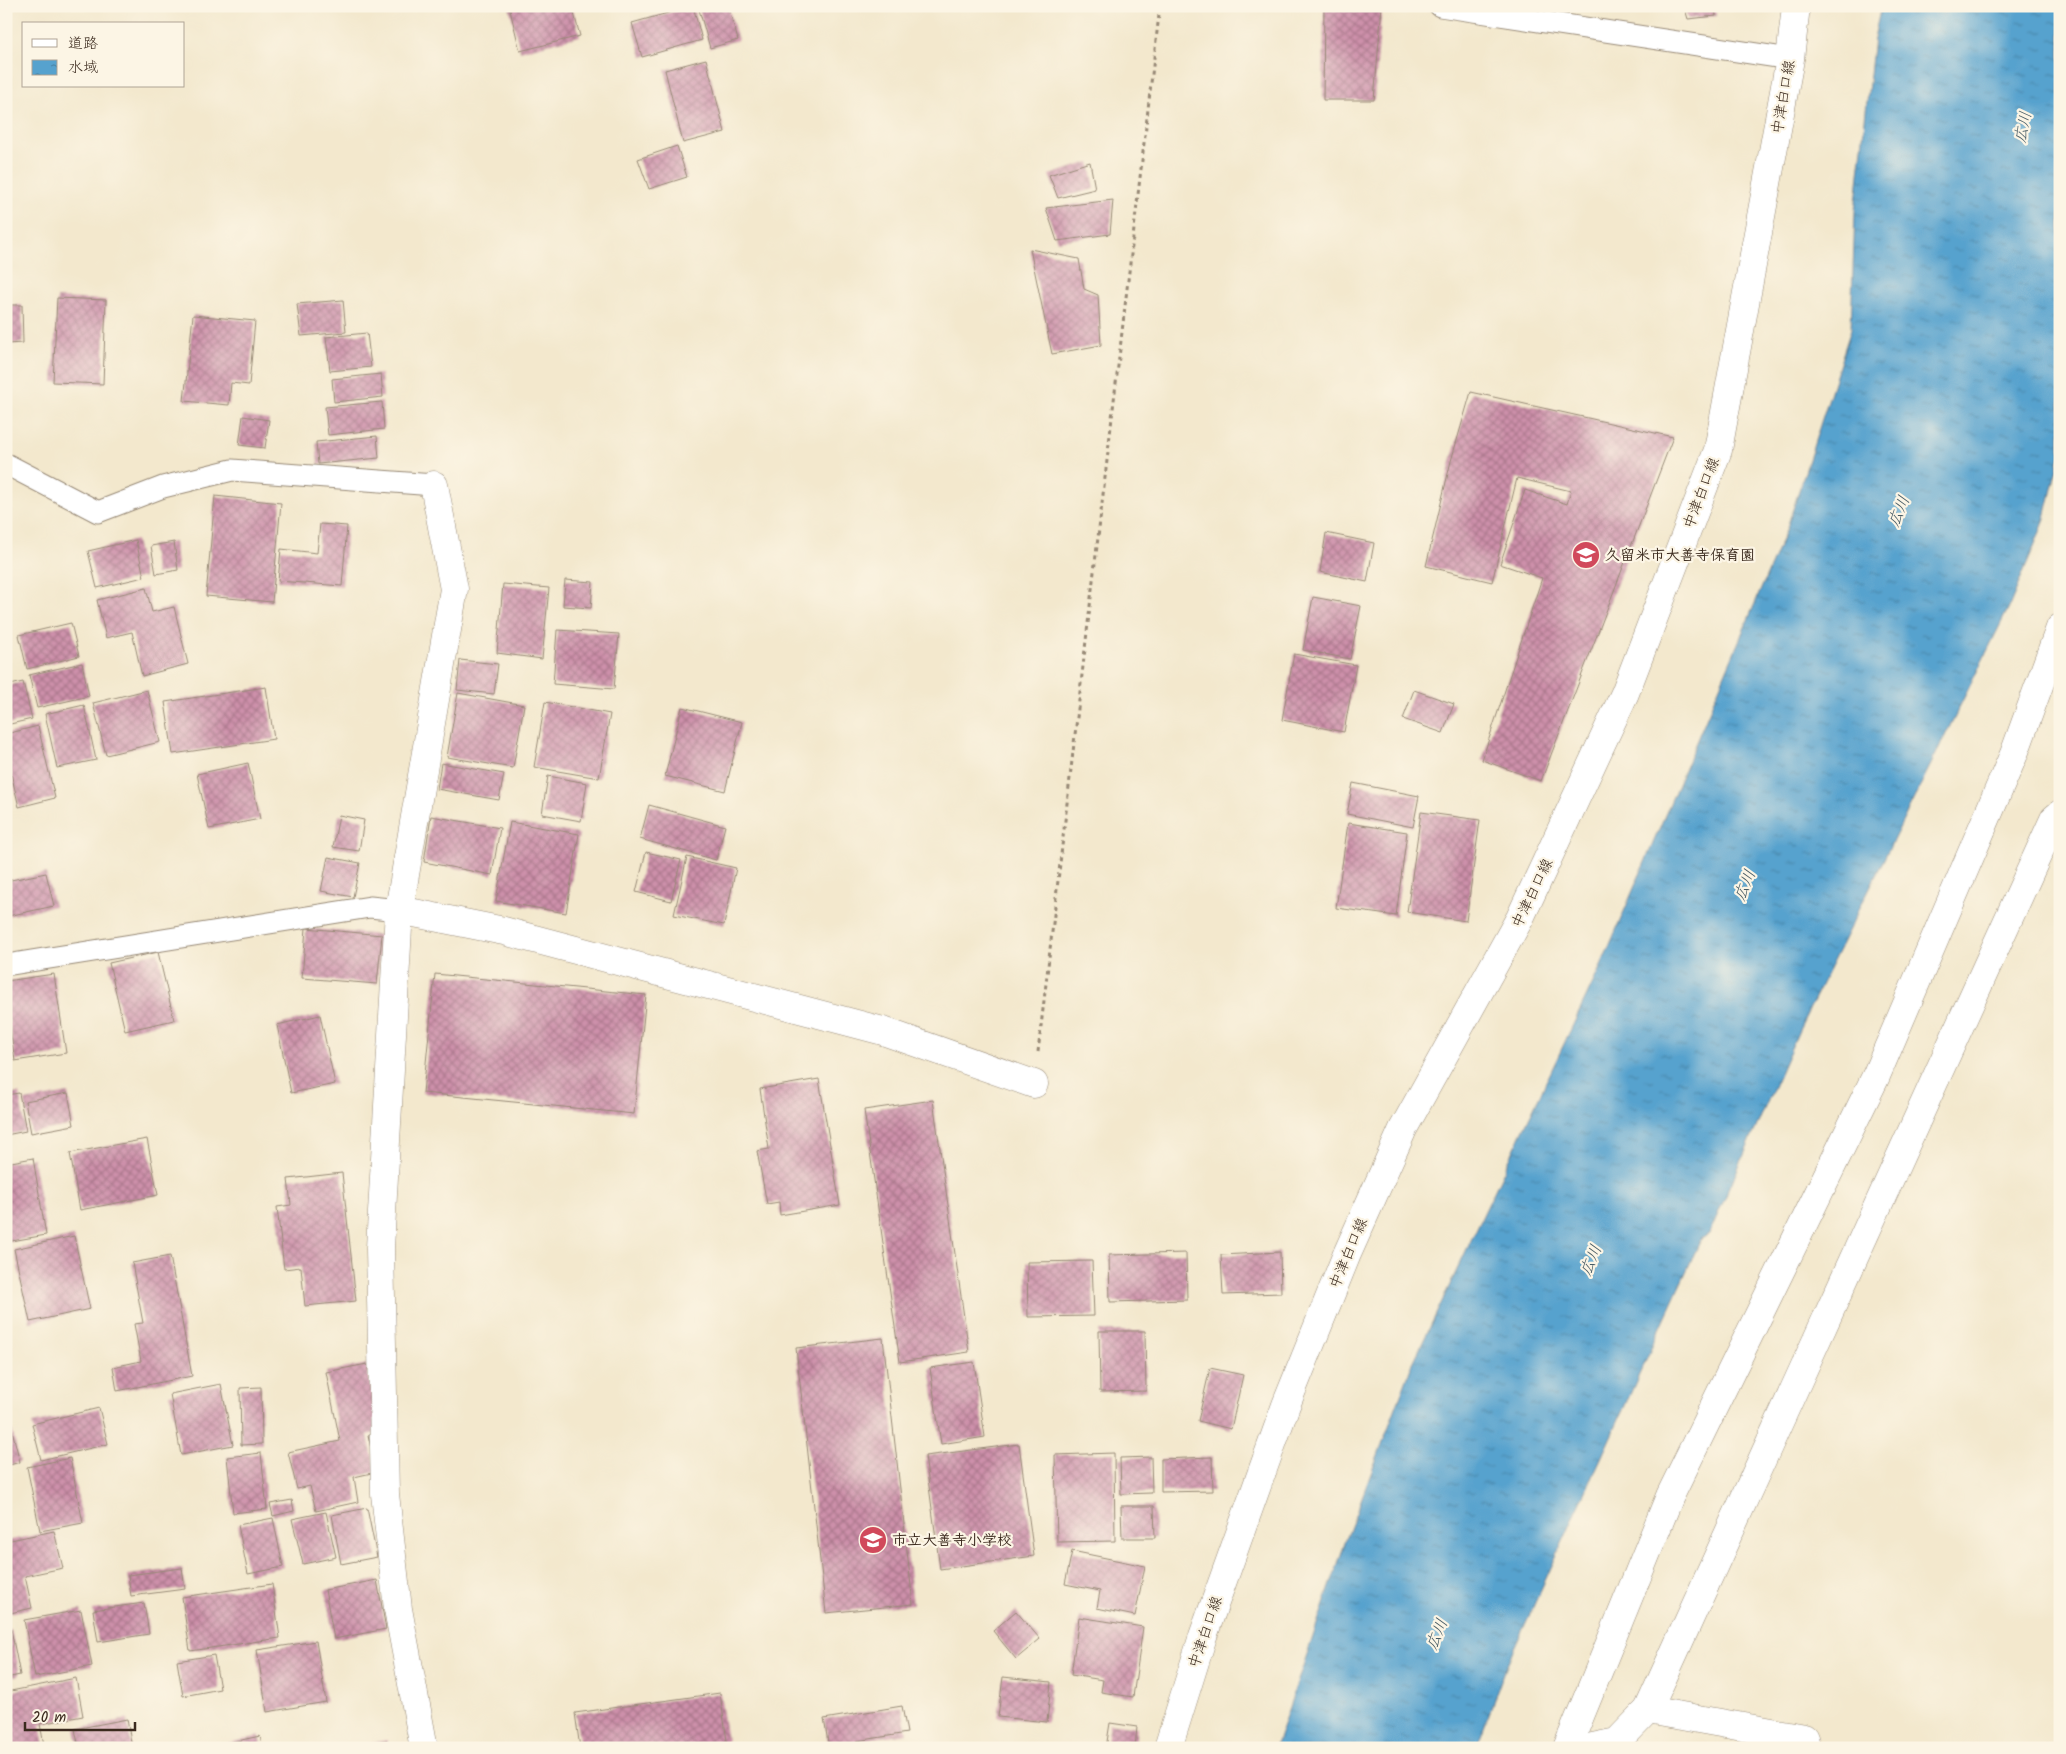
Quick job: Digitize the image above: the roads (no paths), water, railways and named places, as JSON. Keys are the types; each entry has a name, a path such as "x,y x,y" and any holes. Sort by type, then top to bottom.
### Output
{"street":[{"name":"中津白口線","path":"1168,1748 1203,1636 1283,1415 1347,1254 1404,1129 1520,918 1621,702 1718,450 1790,59 1796,6"},
{"path":"424,1748 398,1609 385,1494 380,1248 399,910 454,589 434,485"},
{"path":"1567,1748 1670,1496 1876,1076 2014,754 2060,628"},
{"path":"1588,1748 1617,1742 1648,1710 2054,819 2060,814"},
{"path":"399,910 504,931 884,1031 1034,1084"},
{"path":"1648,1710 1804,1738 1806,1748"}],"lane":[{"path":"1440,6 1790,59"},
{"path":"6,464 98,512 163,487 232,470 434,485"},
{"path":"6,965 370,907 399,910"}],"water":[{"name":"広川","path":"1881,6 2060,6 2060,455 2044,522 2009,607 1800,1028 1709,1234 1701,1239 1507,1664 1476,1748 1275,1748 1347,1537 1412,1365 1600,968 1787,528 1851,329 1855,211 1874,38"}],"place":[{"name":"久留米市大善寺保育園","path":"1586,555"},
{"name":"市立大善寺小学校","path":"873,1540"}]}
